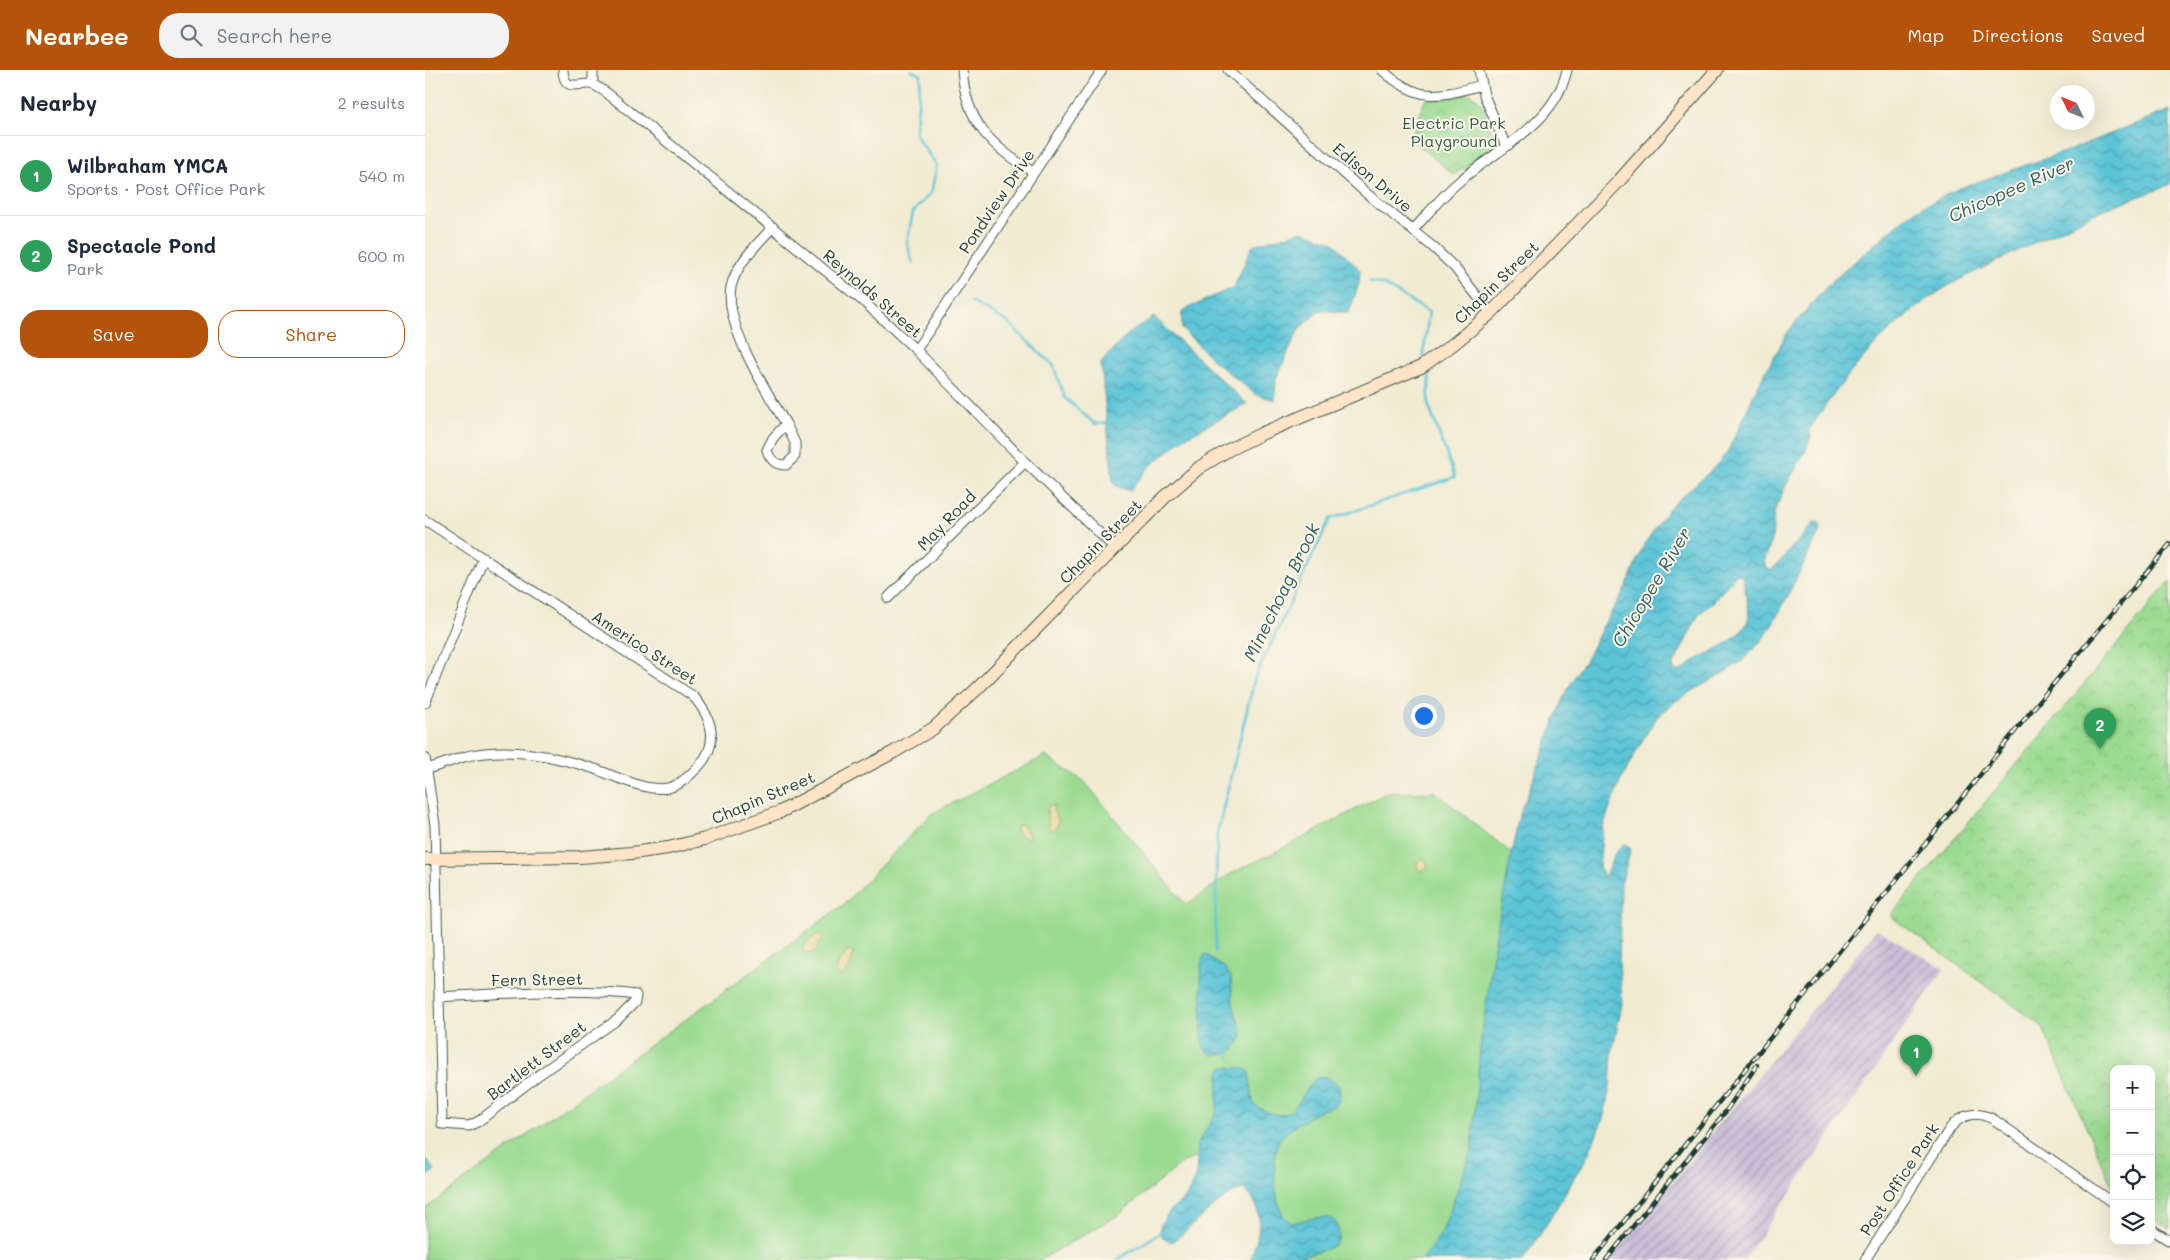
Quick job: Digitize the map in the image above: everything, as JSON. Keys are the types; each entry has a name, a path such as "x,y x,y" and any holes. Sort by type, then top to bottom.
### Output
{"main road":[{"name":"Chapin Street","path":"430,859 581,857 632,854 705,839 780,812 894,752 934,728 977,689 1165,496 1184,479 1213,458 1263,433 1426,364 1491,313 1619,181 1717,70"}],"street":[{"name":"Reynolds Street","path":"563,70 563,76 568,83 575,87 590,84 607,93 864,302 916,350 1025,462 1115,548"},
{"path":"590,84 593,79 593,70"},
{"path":"962,70 966,97 977,125 1007,155 1033,172"},
{"name":"Pondview Drive","path":"916,350 1102,70"},
{"name":"Edison Drive","path":"1228,70 1366,193 1413,230 1454,267 1491,313"},
{"path":"1382,70 1403,87 1415,93 1428,96 1482,85"},
{"path":"1479,70 1482,85 1506,146"},
{"path":"1413,230 1450,188 1533,125 1547,110 1560,90 1567,70"},
{"path":"773,227 740,268 731,288 731,300 740,339 747,355 787,424"},
{"name":"May Road","path":"888,598 1025,462"},
{"name":"Americo Street","path":"425,520 693,696 711,726 711,744 707,755 695,771 677,785 668,788 645,786 561,759 518,752 469,756 427,769"},
{"path":"425,703 483,559"},
{"path":"425,758 435,825 430,859 439,998"},
{"name":"Fern Street","path":"439,998 509,993 596,992 637,996"},
{"name":"Bartlett Street","path":"439,998 442,1124 469,1126 479,1121 540,1074 618,1019 635,1002 637,996"},
{"name":"Post Office Park","path":"1865,1260 1951,1127 1961,1117 1967,1115 1979,1114 1993,1119 2110,1200"},
{"path":"2155,1232 2170,1241"}],"shaded area":[{"path":"1877,929 1944,969 1744,1260 1610,1260"}],"green space":[{"name":"Electric Park Playground","path":"1470,94 1481,102 1496,146 1454,175 1411,139 1425,100"},
{"path":"2170,581 2170,1229 2155,1219 2155,1065 2110,1065 2110,1182 2042,1026 1890,916"},
{"path":"1045,756 1084,781 1186,905 1229,875 1386,793 1435,792 1516,857 1488,1130 1435,1260 1276,1260 1273,1221 1229,1143 1182,1163 1117,1216 1040,1260 425,1260 425,1209 843,905 931,814"}],"sand":[{"path":"1050,805 1055,806 1053,812 1058,819 1056,828 1053,831 1049,828 1048,810"},
{"path":"1022,825 1029,835 1028,839 1017,833 1016,827"},
{"path":"1422,859 1428,865 1422,871 1416,865"},
{"path":"818,934 823,938 815,951 809,954 804,952 802,949 808,941"},
{"path":"849,950 853,954 851,964 845,973 839,976 836,972 838,964"}],"water":[{"name":"Chicopee River","path":"2170,110 2170,184 2105,209 1949,285 1934,295 1898,323 1865,356 1835,392 1809,430 1811,437 1806,450 1784,489 1774,513 1772,540 1764,562 1767,569 1772,570 1813,524 1819,522 1821,529 1781,609 1765,636 1740,663 1674,702 1657,717 1620,782 1603,826 1599,867 1605,877 1614,855 1624,843 1631,849 1621,884 1619,961 1622,1004 1612,1053 1610,1087 1603,1119 1588,1155 1523,1260 1423,1260 1442,1232 1472,1149 1480,1048 1495,940 1518,820 1563,698 1624,591 1645,543 1670,507 1711,471 1727,453 1759,384 1786,335 1830,283 1911,213 1960,188 2070,150","holes":["1737,573 1743,577 1749,610 1745,627 1733,639 1694,661 1683,670 1675,671 1673,667 1675,662 1699,614 1714,601"]},
{"path":"1303,231 1333,242 1360,270 1359,283 1349,313 1320,310 1299,329 1276,379 1275,400 1255,394 1214,361 1182,329 1182,311 1234,287 1253,245"},
{"path":"1154,317 1247,404 1184,438 1148,468 1130,491 1113,483 1101,363 1129,333"},
{"path":"1207,955 1224,967 1231,976 1233,1004 1243,1036 1235,1048 1223,1055 1211,1054 1202,1042 1201,964 1204,956"},
{"path":"1223,1067 1243,1068 1249,1071 1253,1103 1263,1110 1274,1114 1285,1114 1294,1108 1312,1082 1319,1077 1328,1078 1339,1086 1340,1098 1337,1103 1305,1120 1281,1138 1277,1146 1275,1162 1277,1195 1285,1218 1292,1223 1318,1218 1331,1219 1336,1222 1339,1238 1327,1249 1305,1255 1296,1260 1250,1260 1259,1223 1256,1205 1244,1189 1228,1196 1174,1241 1171,1242 1163,1237 1160,1231 1161,1224 1169,1212 1186,1197 1196,1176 1198,1143 1217,1112 1219,1072"},
{"path":"425,1158 435,1170 425,1179"}],"waterway":[{"name":"Minechoag Brook","path":"911,70 921,75 915,134 937,166 931,193 913,212 907,243 913,264"},
{"name":"Minechoag Brook","path":"1369,281 1384,285 1429,312 1423,355 1425,360"},
{"name":"Minechoag Brook","path":"971,302 1006,321 1053,365 1065,398 1095,424 1109,423"},
{"name":"Minechoag Brook","path":"1215,952 1217,834 1255,677 1330,519 1455,477 1428,404 1430,372 1428,367"},
{"name":"Minechoag Brook","path":"1229,1050 1230,1058"},
{"name":"Minechoag Brook","path":"1117,1260 1163,1231"}],"railway":[{"path":"1593,1260 2036,705 2170,544"},
{"path":"1606,1260 1726,1111 1757,1065"}],"place":[{"name":"Spectacle Pond","path":"2100,749"},
{"name":"Wilbraham YMCA","path":"1916,1076"}]}
